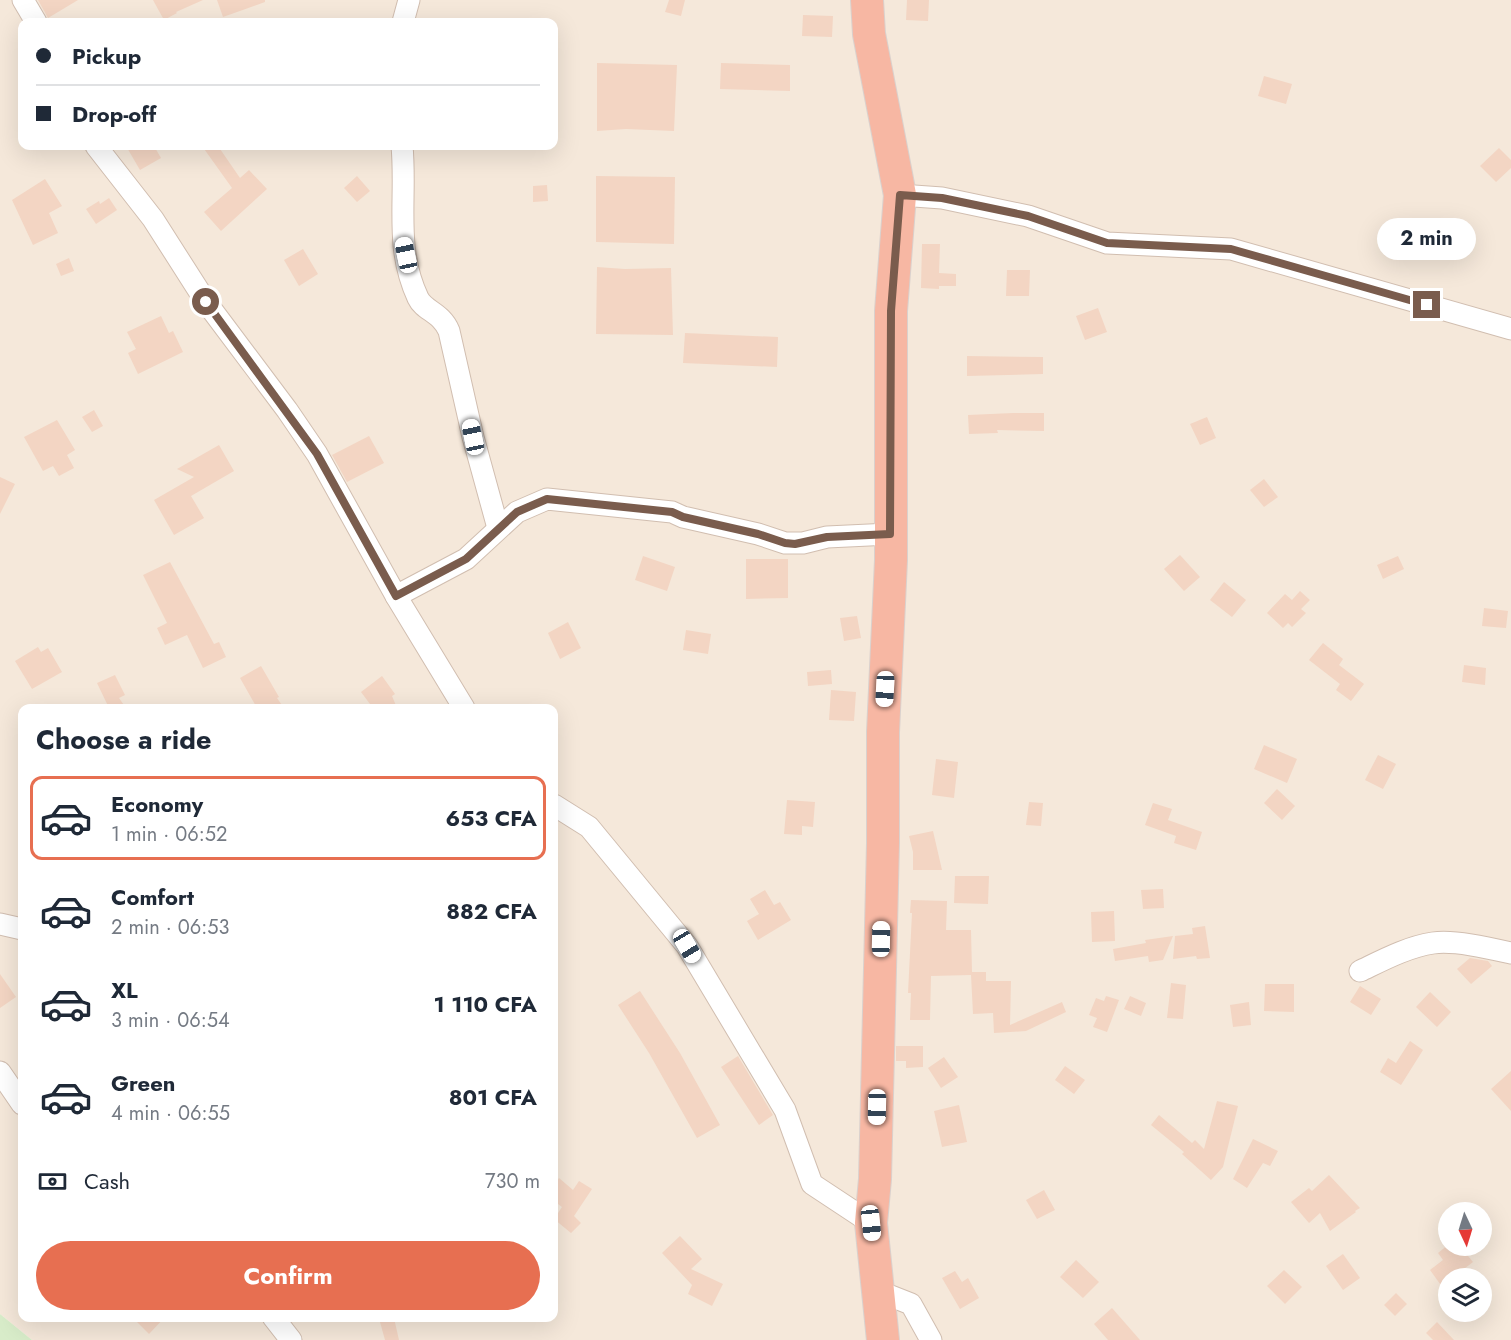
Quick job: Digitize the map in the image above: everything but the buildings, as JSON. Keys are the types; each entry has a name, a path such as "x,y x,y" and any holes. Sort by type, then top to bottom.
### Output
{"highway":[{"path":"867,0 869,34 900,195 891,311 891,560 883,732 883,843 875,1179 871,1223 883,1340"}],"street":[{"path":"23,0 34,18"},
{"path":"404,18 409,0"},
{"path":"99,150 153,219 206,302 317,454 396,596 462,704"},
{"path":"402,150 402,237 409,273 419,300 440,316 448,331 473,437 498,528"},
{"path":"900,195 942,198 1028,216 1107,243 1231,249 1511,329"},
{"path":"396,596 466,559 517,512 547,499 672,512 683,517 758,534 785,543 795,544 827,537 890,534"},
{"path":"558,808 589,827 687,946 785,1110 812,1184 871,1223"},
{"path":"0,924 18,928"},
{"path":"1360,971 1406,950 1435,942 1483,946 1511,953"},
{"path":"0,1072 18,1098"},
{"path":"878,1291 911,1304 931,1340"},
{"path":"277,1322 291,1340"}],"shaded area":[{"path":"0,0 1511,0 1511,1340 32,1340 0,1314"}],"green space":[{"path":"0,1314 32,1340 0,1340"}],"route":[{"path":"206,302 317,454 396,596 466,559 517,512 547,499 672,512 683,517 758,534 785,543 803,543 827,537 890,534 891,311 900,195 942,198 1028,216 1107,243 1231,249 1427,305"}]}
